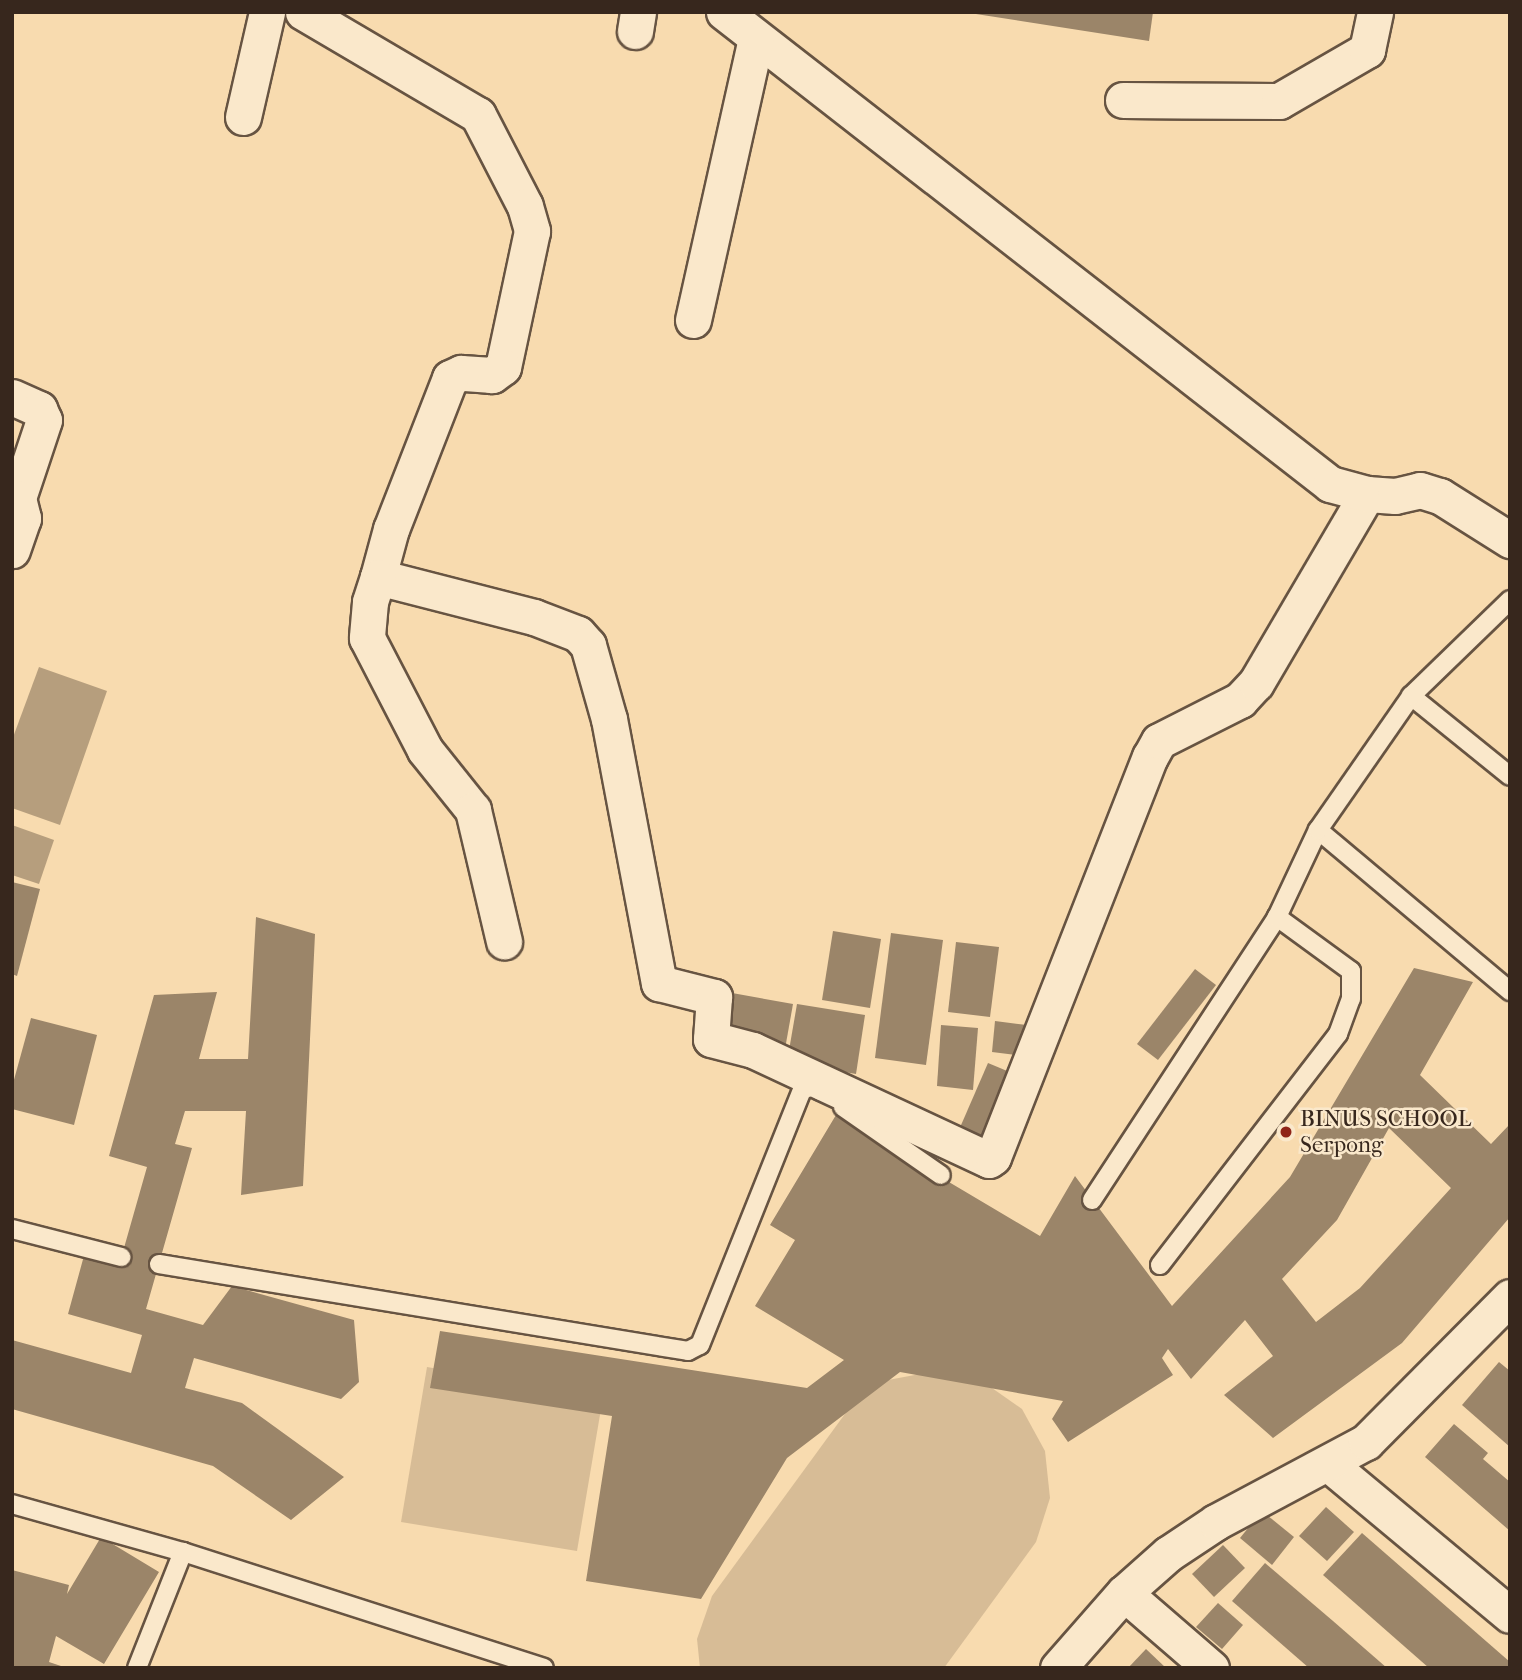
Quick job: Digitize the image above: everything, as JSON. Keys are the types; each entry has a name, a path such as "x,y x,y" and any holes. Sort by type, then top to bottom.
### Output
{"street":[{"path":"243,117 267,12"},
{"path":"303,12 478,115 525,206 532,231 503,367 492,374 461,373 450,378 391,529 370,602 367,638 425,750 473,810 504,941"},
{"path":"724,12 1330,484 1367,494 1395,496 1420,490 1440,496 1510,540"},
{"path":"1123,100 1279,101 1367,50 1375,12"},
{"path":"693,320 756,38"},
{"path":"12,397 39,409 44,420 18,498 23,518 12,550"},
{"path":"378,577 534,617 578,635 589,645 609,719 659,983 714,997 711,1039 753,1050 989,1160 1150,757 1159,741 1240,700 1256,683 1367,494"},
{"path":"1058,1668 1124,1593 1168,1554 1216,1521 1330,1465 1366,1442 1505,1307"},
{"path":"1330,1465 1510,1615"},
{"path":"1124,1593 1211,1668"}],"lane":[{"path":"1092,1199 1277,916 1318,830 1411,696 1445,660 1510,600"},
{"path":"1411,696 1510,776"},
{"path":"1318,830 1510,991"},
{"path":"1160,1265 1338,1034 1351,999 1351,971 1277,916"},
{"path":"159,1264 688,1351 700,1345 802,1090 807,1086 941,1175"},
{"path":"12,1229 121,1257"},
{"path":"12,1504 183,1552 544,1668"},
{"path":"137,1668 183,1552"}],"shaded area":[{"path":"39,667 107,691 60,825 12,808 12,740"},
{"path":"12,825 54,840 39,884 12,875"},
{"path":"427,1367 603,1397 577,1551 401,1522"},
{"path":"936,1371 982,1381 1022,1409 1045,1451 1050,1498 1036,1542 944,1668 700,1668 697,1639 712,1596 850,1407 888,1380"}],"building":[{"path":"963,12 1153,12 1149,41"},
{"path":"12,882 40,889 17,976 12,974"},
{"path":"256,917 315,934 303,1186 241,1195 246,1111 185,1111 175,1144 192,1148 146,1309 203,1325 232,1286 354,1320 359,1382 341,1399 194,1358 185,1388 242,1403 344,1477 291,1520 213,1466 12,1409 12,1340 131,1373 142,1335 68,1314 85,1252 120,1262 147,1167 109,1156 154,995 217,992 199,1059 248,1059"},
{"path":"833,931 881,939 870,1008 822,1000"},
{"path":"891,933 943,940 926,1065 875,1058"},
{"path":"956,942 999,947 990,1017 948,1012"},
{"path":"1414,968 1473,982 1420,1075 1491,1144 1510,1124 1510,1217 1402,1343 1273,1438 1224,1395 1273,1356 1245,1320 1191,1379 1168,1349 1162,1358 1173,1375 1068,1442 1052,1419 1063,1401 900,1372 787,1458 701,1599 586,1581 612,1416 430,1388 440,1331 807,1388 844,1360 755,1306 795,1240 770,1225 836,1115 1040,1236 1075,1176 1172,1306 1290,1177","holes":["1389,1128 1451,1188 1360,1288 1316,1322 1282,1279 1337,1220"]},
{"path":"1195,969 1216,985 1158,1060 1137,1044"},
{"path":"721,991 793,1004 785,1049 713,1036"},
{"path":"797,1004 865,1015 856,1074 787,1062"},
{"path":"31,1018 97,1035 74,1125 12,1109 12,1087"},
{"path":"995,1021 1027,1025 1024,1056 992,1052"},
{"path":"941,1025 978,1028 973,1090 937,1086"},
{"path":"988,1063 1019,1076 987,1153 955,1139"},
{"path":"1499,1362 1510,1371 1510,1447 1462,1405"},
{"path":"1454,1424 1488,1453 1483,1459 1510,1482 1510,1531 1425,1457"},
{"path":"1326,1507 1354,1532 1327,1561 1299,1536"},
{"path":"1262,1511 1294,1537 1272,1565 1240,1538"},
{"path":"1362,1533 1510,1662 1510,1668 1429,1668 1323,1575"},
{"path":"101,1537 159,1572 104,1664 56,1636 49,1662 67,1668 12,1668 12,1570 69,1585 67,1594"},
{"path":"1223,1545 1245,1568 1214,1597 1192,1574"},
{"path":"1265,1563 1387,1668 1309,1668 1232,1601"},
{"path":"1218,1603 1243,1625 1222,1649 1196,1627"},
{"path":"1146,1649 1166,1668 1128,1668"}],"place":[{"name":"BINUS SCHOOL Serpong","path":"1286,1132"}]}
